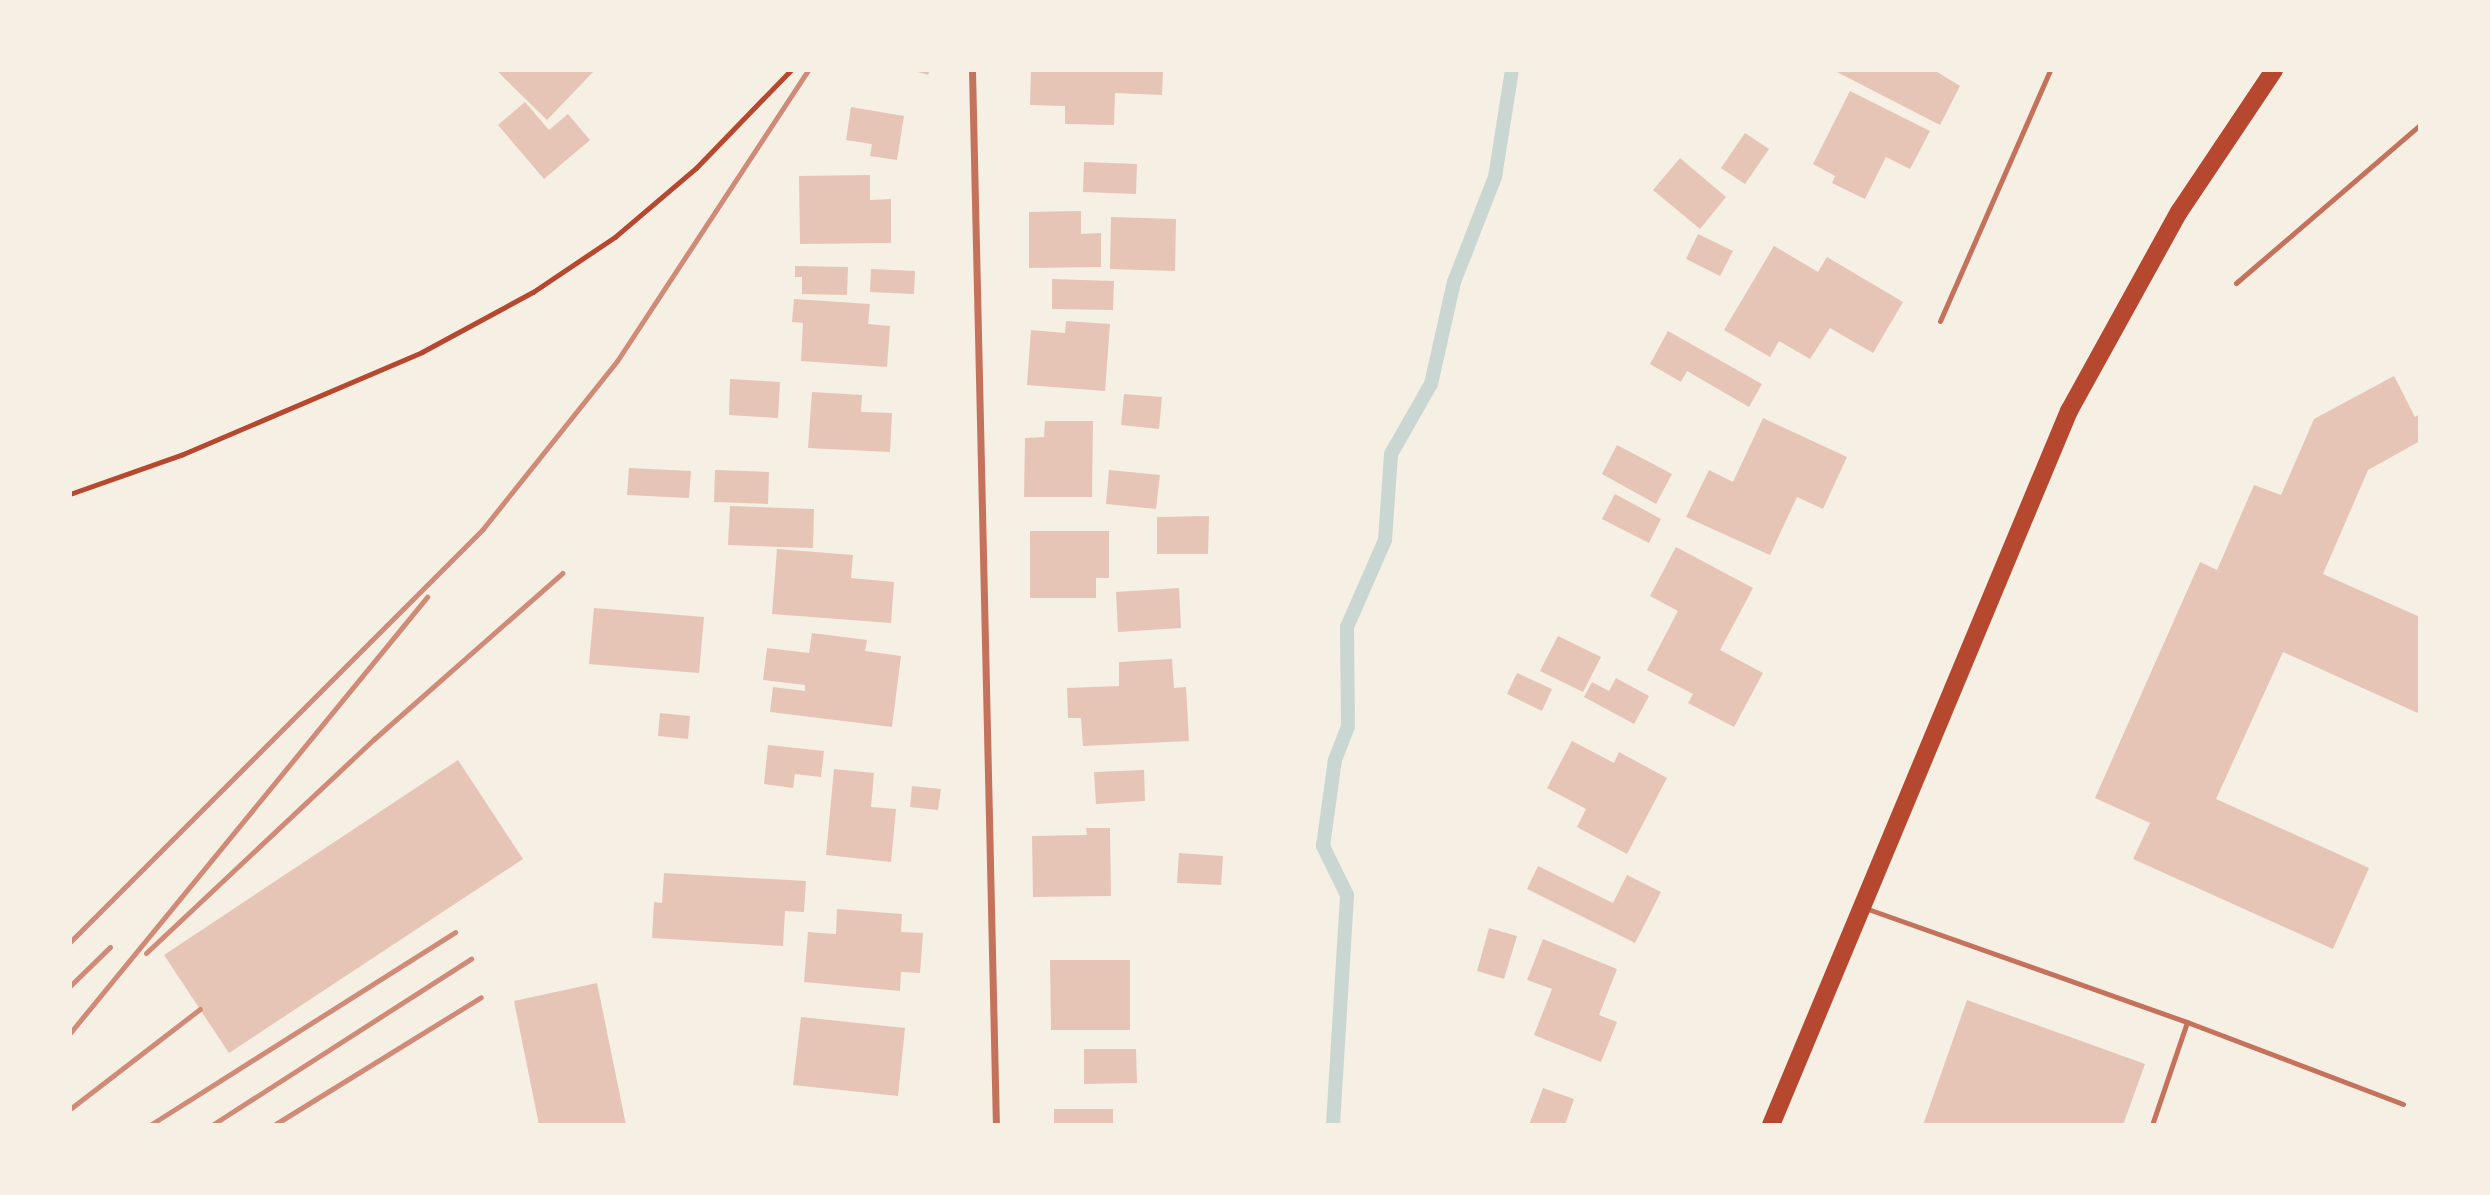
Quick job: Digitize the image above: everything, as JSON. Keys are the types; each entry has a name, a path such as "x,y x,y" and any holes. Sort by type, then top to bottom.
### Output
{"main road":[{"path":"1770,1125 1859,906 2069,411 2179,212 2274,70"}],"street":[{"path":"972,70 996,1125"}],"lane":[{"path":"1941,321 2049,70"},
{"path":"2236,283 2420,125"},
{"path":"1859,906 2187,1022 2403,1104"},
{"path":"2152,1125 2187,1022"}],"path":[{"path":"70,494 181,455 422,352 533,292 615,237 696,168 791,70"}],"building":[{"path":"496,70 595,70 547,120"},
{"path":"911,70 930,70 928,75"},
{"path":"1031,70 1163,70 1162,95 1115,93 1114,125 1065,124 1065,106 1030,105"},
{"path":"1833,70 1934,70 1960,86 1940,125"},
{"path":"1850,91 1930,131 1910,169 1886,157 1865,199 1832,183 1835,176 1813,164"},
{"path":"525,102 549,130 568,114 590,140 544,179 498,125"},
{"path":"851,107 904,116 897,160 870,156 872,144 846,140"},
{"path":"1745,133 1769,149 1745,184 1721,168"},
{"path":"1680,158 1726,197 1700,229 1653,190"},
{"path":"1084,162 1137,164 1136,194 1083,192"},
{"path":"870,175 870,200 891,199 891,243 800,244 799,176"},
{"path":"1081,211 1081,234 1101,233 1101,267 1029,268 1029,212"},
{"path":"1111,217 1176,219 1175,271 1110,269"},
{"path":"1698,234 1733,251 1720,276 1686,259"},
{"path":"1774,246 1818,272 1827,257 1903,302 1873,353 1830,328 1810,359 1779,341 1770,357 1724,330"},
{"path":"795,266 848,267 847,295 802,294 802,277 795,277"},
{"path":"871,269 915,271 914,294 870,292"},
{"path":"1052,279 1114,281 1113,310 1052,309"},
{"path":"794,299 870,304 868,324 890,326 887,367 801,361 803,323 792,322"},
{"path":"1066,321 1110,324 1105,391 1027,385 1031,330 1065,333"},
{"path":"1668,331 1762,384 1749,407 1687,371 1681,382 1650,364"},
{"path":"2394,376 2415,417 2420,414 2420,441 2368,470 2323,574 2420,617 2420,714 2283,652 2216,799 2369,868 2333,949 2133,859 2150,823 2095,798 2200,562 2217,570 2254,485 2281,495 2314,419"},
{"path":"730,379 780,382 778,418 729,415"},
{"path":"812,392 862,395 861,412 892,413 890,452 808,448"},
{"path":"1124,394 1162,397 1159,429 1121,425"},
{"path":"1763,418 1847,457 1823,509 1797,497 1770,555 1686,517 1709,470 1733,482"},
{"path":"1045,421 1093,421 1092,497 1024,497 1025,438 1044,437"},
{"path":"1617,445 1672,474 1656,504 1602,474"},
{"path":"629,468 691,471 689,498 627,495"},
{"path":"715,470 769,472 768,504 714,502"},
{"path":"1109,470 1160,475 1156,509 1106,504"},
{"path":"1615,494 1661,519 1649,543 1602,519"},
{"path":"730,506 814,509 813,548 728,545"},
{"path":"1209,516 1208,554 1157,554 1157,517"},
{"path":"1030,531 1109,531 1109,578 1096,578 1096,598 1030,598"},
{"path":"1676,547 1753,588 1720,650 1763,673 1734,727 1688,703 1693,694 1647,670 1678,611 1650,596"},
{"path":"777,549 853,555 851,578 894,582 891,623 772,614"},
{"path":"1179,588 1181,628 1118,632 1116,592"},
{"path":"594,608 704,617 699,673 589,664"},
{"path":"812,633 867,640 865,651 901,656 892,727 770,712 773,687 805,691 805,685 763,680 767,648 809,653"},
{"path":"1558,636 1601,657 1583,692 1540,671"},
{"path":"1172,659 1174,688 1186,687 1189,741 1083,746 1081,718 1068,718 1067,688 1119,686 1119,662"},
{"path":"1517,673 1552,689 1542,711 1507,694"},
{"path":"1616,678 1649,696 1634,724 1584,697 1592,682 1609,691"},
{"path":"660,713 690,716 688,739 658,736"},
{"path":"1572,741 1614,763 1619,752 1667,778 1627,854 1577,827 1586,809 1547,788"},
{"path":"768,745 824,751 821,777 795,774 793,788 764,784"},
{"path":"458,760 523,859 229,1053 164,955"},
{"path":"834,769 874,773 871,807 896,809 891,862 826,855"},
{"path":"1144,770 1145,801 1096,804 1094,772"},
{"path":"912,786 941,789 938,810 910,807"},
{"path":"1086,828 1110,828 1111,896 1033,897 1032,836 1087,835"},
{"path":"1179,853 1223,856 1221,885 1177,883"},
{"path":"1538,866 1613,903 1627,875 1661,892 1635,943 1527,889"},
{"path":"664,873 806,881 804,912 785,911 783,946 652,938 654,902 662,903"},
{"path":"837,909 902,914 901,932 923,933 920,973 901,972 900,991 804,982 808,932 836,934"},
{"path":"1489,928 1517,936 1504,979 1477,971"},
{"path":"1543,939 1617,969 1599,1015 1617,1022 1601,1062 1534,1035 1552,989 1527,980"},
{"path":"1050,960 1130,960 1130,1030 1051,1030"},
{"path":"597,983 626,1125 539,1125 514,1001"},
{"path":"1967,1000 2145,1064 2123,1125 1923,1125"},
{"path":"801,1017 905,1028 898,1096 793,1085"},
{"path":"1084,1049 1136,1049 1137,1083 1084,1084"},
{"path":"1543,1088 1574,1099 1565,1125 1529,1125"},
{"path":"1054,1109 1113,1109 1113,1125 1054,1125"}],"waterway":[{"path":"1333,1125 1347,895 1323,846 1335,760 1348,726 1347,627 1385,540 1391,454 1431,384 1454,282 1495,177 1512,70"}],"railway":[{"path":"70,942 482,530 617,361 808,70"},
{"path":"146,953 374,739 562,573"},
{"path":"70,1033 427,597"},
{"path":"150,1125 455,932"},
{"path":"70,986 110,947"},
{"path":"212,1125 471,959"},
{"path":"274,1125 481,997"},
{"path":"70,1109 200,1009"}]}
